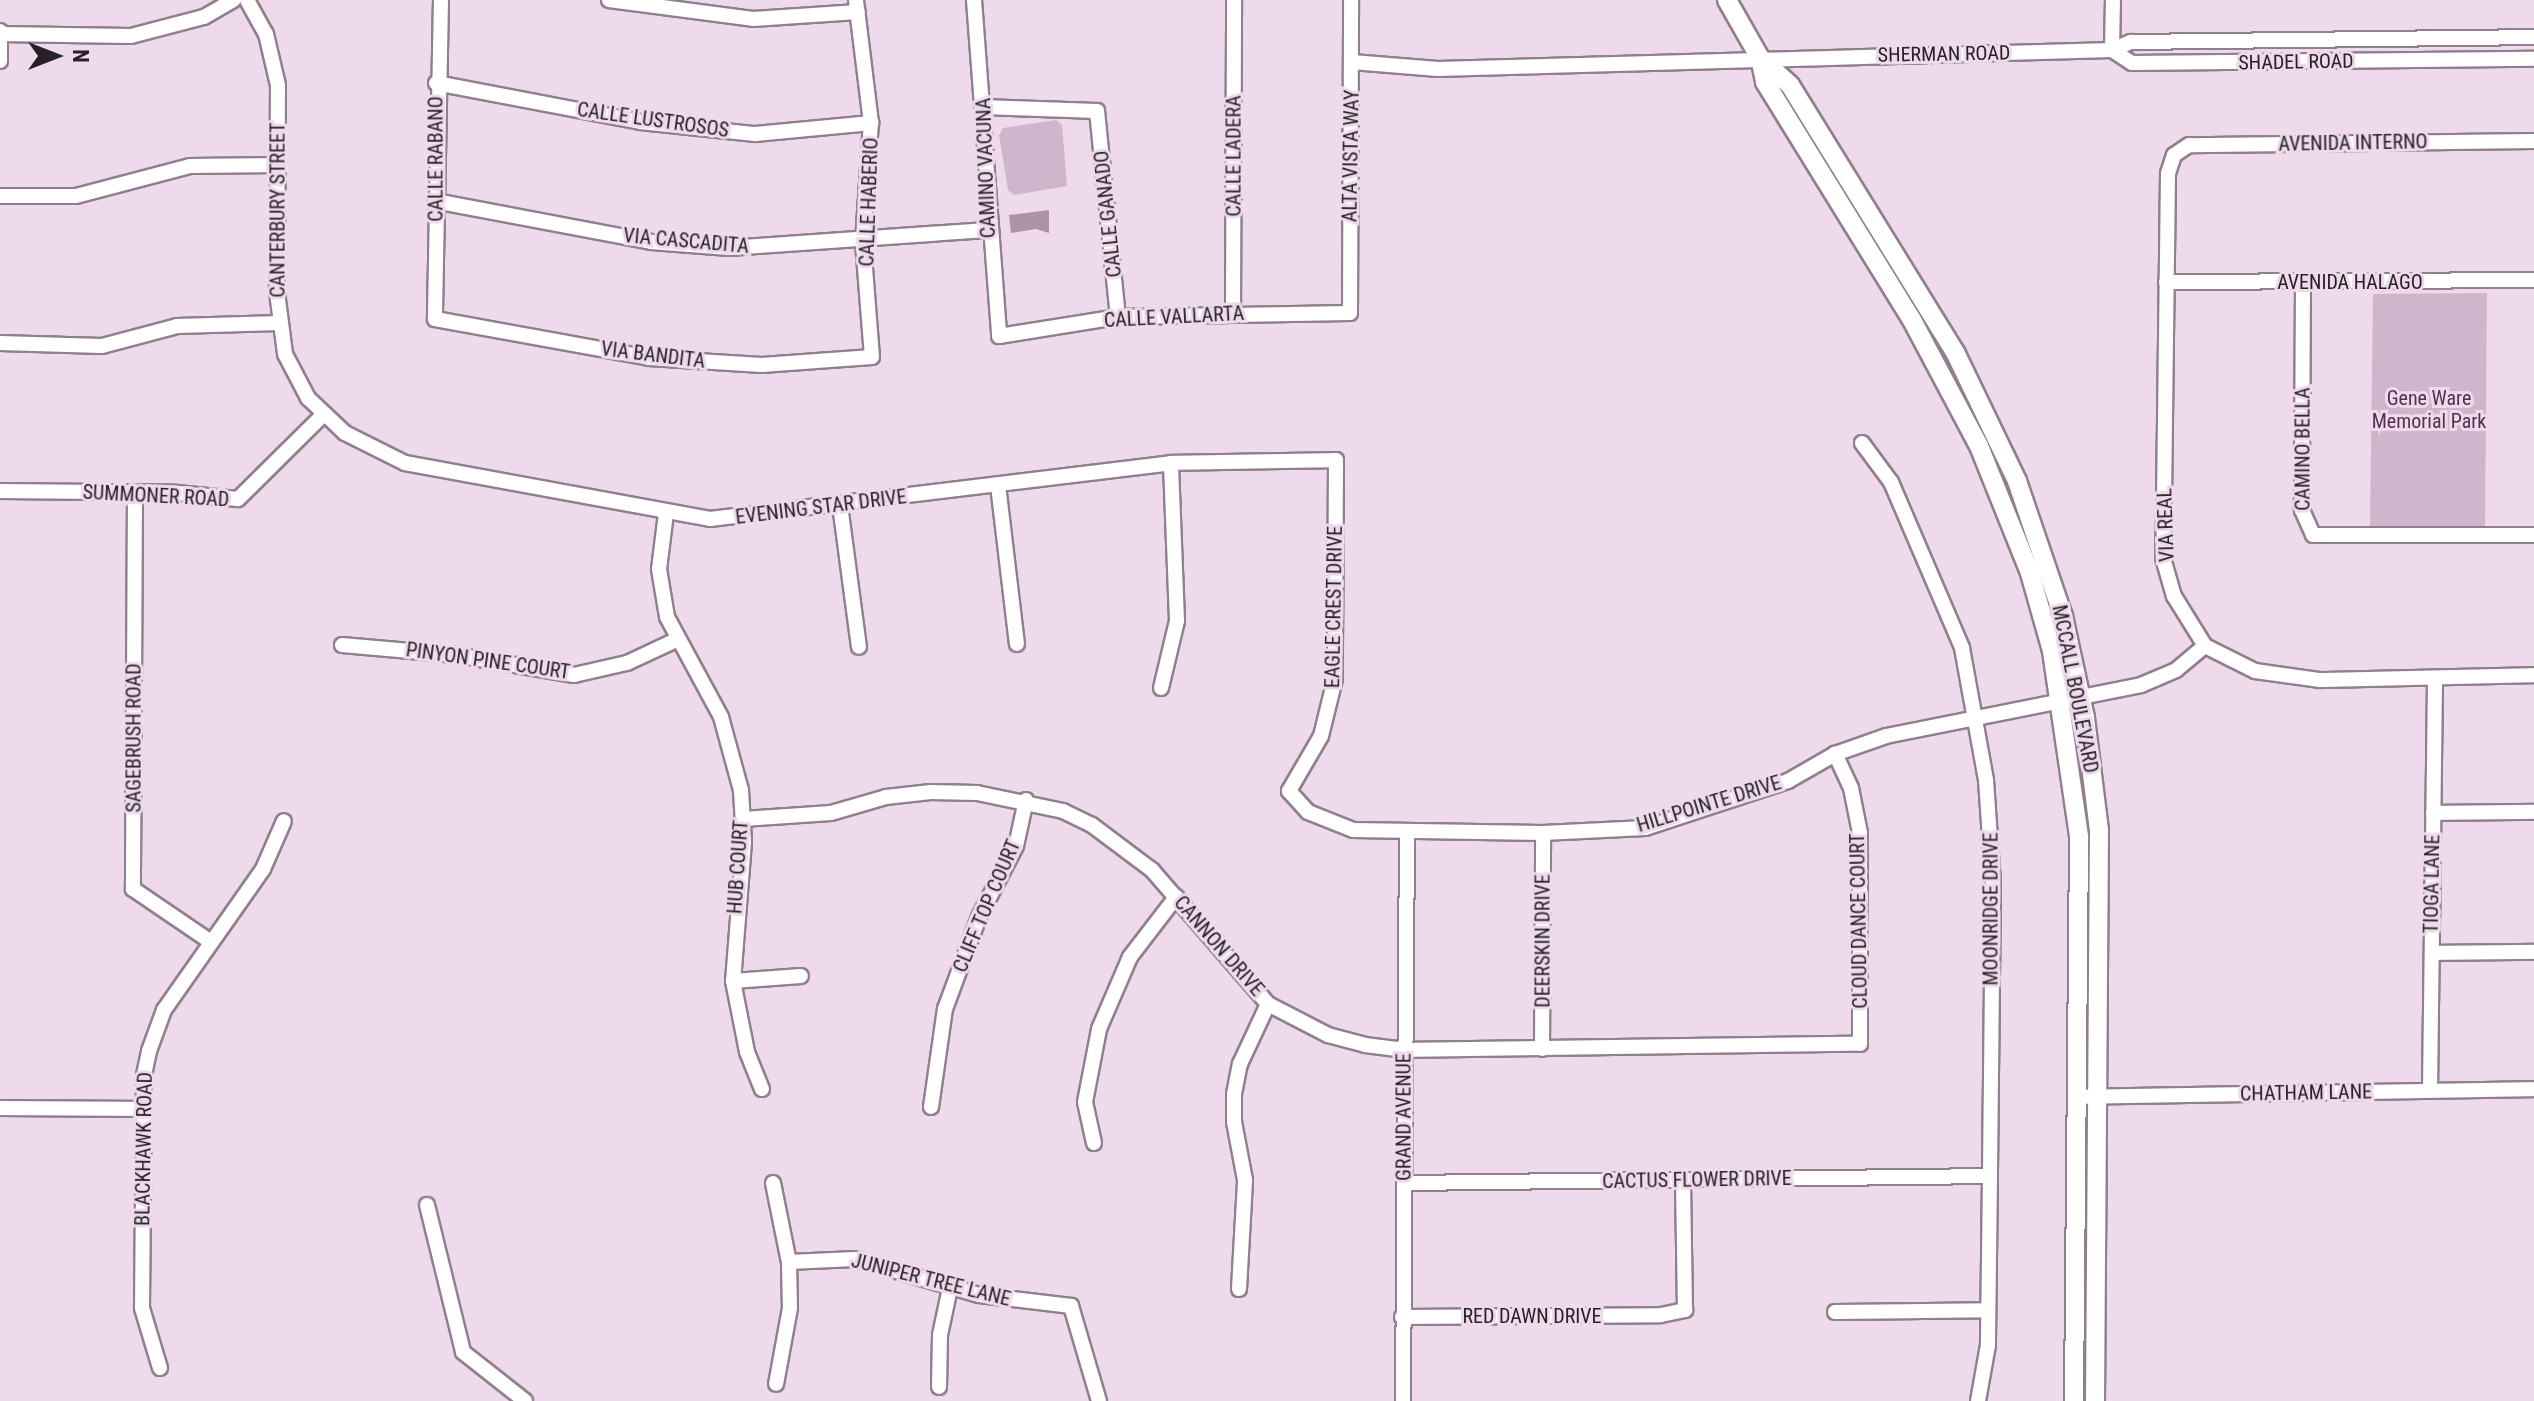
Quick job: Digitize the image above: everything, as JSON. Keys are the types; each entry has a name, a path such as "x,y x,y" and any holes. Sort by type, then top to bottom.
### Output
{"main road":[{"name":"MCCALL BOULEVARD","path":"1727,0 1760,58 1765,82 1935,362 1979,446 2030,573 2062,701 2079,837 2074,1401"},
{"name":"MCCALL BOULEVARD","path":"1760,58 1790,85 1929,308 2017,481 2056,592 2081,697 2099,830 2095,1401"},
{"path":"1935,362 1951,370 1994,457 2017,481"}],"street":[{"path":"0,61 0,33 131,36 204,17 233,0"},
{"name":"CANTERBURY STREET","path":"247,0 274,59 279,323 296,376 324,414"},
{"name":"CALLE RABANO","path":"435,319 436,83 441,0"},
{"path":"609,0 753,19 857,6"},
{"name":"CAMINO VACUNA","path":"974,0 987,230 999,336"},
{"name":"CALLE LADERA","path":"1233,312 1234,0"},
{"name":"ALTA VISTA WAY","path":"1350,313 1351,0"},
{"path":"2112,50 2113,0"},
{"name":"CALLE HABERIO","path":"857,6 871,123 863,242 872,357"},
{"name":"SHERMAN ROAD","path":"1352,62 1438,69 2112,50 2131,42 2534,37"},
{"name":"SHADEL ROAD","path":"2112,50 2132,63 2534,59"},
{"name":"CALLE LUSTROSOS","path":"436,83 640,122 755,134 871,123"},
{"name":"CALLE GANADO","path":"982,107 1097,111 1118,317"},
{"name":"AVENIDA INTERNO","path":"2174,155 2189,145 2534,141"},
{"name":"VIA REAL","path":"2174,155 2168,174 2163,558 2174,596 2205,646"},
{"path":"0,196 88,195 190,166 278,165"},
{"name":"VIA CASCADITA","path":"435,201 651,242 729,248 863,242 987,230"},
{"name":"AVENIDA HALAGO","path":"2166,282 2534,280"},
{"name":"CAMINO BELLA","path":"2303,283 2302,510 2313,535 2534,535"},
{"name":"CALLE VALLARTA","path":"999,336 1118,317 1233,312 1350,313"},
{"name":"VIA BANDITA","path":"435,319 649,358 762,365 872,357"},
{"path":"0,343 102,346 177,326 279,323"},
{"name":"SUMMONER ROAD","path":"0,491 135,492 238,499 324,414"},
{"name":"EVENING STAR DRIVE","path":"324,414 364,447 405,463 666,513 720,519 1171,463 1336,460"},
{"name":"MOONRIDGE DRIVE","path":"1862,443 1891,482 1962,648 1978,717 1992,840 1988,1310 1978,1401"},
{"name":"EAGLE CREST DRIVE","path":"1289,791 1321,736 1335,679 1336,460"},
{"path":"1161,688 1177,621 1171,463"},
{"path":"998,485 1017,644"},
{"name":"SAGEBRUSH ROAD","path":"135,492 133,889 211,942"},
{"path":"840,505 859,647"},
{"name":"HUB COURT","path":"666,513 660,581 676,640 721,717 735,759 743,819 733,981 747,1052 762,1089"},
{"name":"PINYON PINE COURT","path":"342,645 456,655 574,675 627,663 676,640"},
{"path":"2205,646 2255,671 2278,676 2435,678 2534,675"},
{"name":"HILLPOINTE DRIVE","path":"1289,791 1308,812 1353,830 1407,834 1543,833 1645,828 1788,781 1835,754 1886,736 2141,685 2176,670 2205,646"},
{"name":"TIOGA LANE","path":"2430,1090 2435,678"},
{"name":"CLOUD DANCE COURT","path":"1835,754 1851,788 1860,833 1860,1044"},
{"name":"CANNON DRIVE","path":"743,819 817,815 931,792 1026,800 1092,825 1152,870 1268,1004 1328,1035 1405,1050 1860,1044"},
{"name":"CLIFF TOP COURT","path":"931,1107 945,1009 974,929 1016,846 1026,800"},
{"path":"2433,813 2534,812"},
{"name":"BLACKHAWK ROAD","path":"160,1368 142,1308 144,1075 155,1030 211,942 263,869 284,821"},
{"name":"DEERSKIN DRIVE","path":"1542,1049 1543,833"},
{"name":"GRAND AVENUE","path":"1403,1401 1407,834"},
{"path":"1094,1143 1085,1102 1099,1029 1130,957 1176,897"},
{"path":"2432,953 2534,952"},
{"path":"733,981 801,976"},
{"path":"1239,1289 1245,1180 1234,1122 1234,1094 1250,1037 1268,1004"},
{"name":"CHATHAM LANE","path":"2078,1097 2534,1089"},
{"path":"0,1108 143,1109"},
{"name":"CACTUS FLOWER DRIVE","path":"1404,1183 1990,1176"},
{"name":"RED DAWN DRIVE","path":"1402,1317 1661,1315 1685,1310 1683,1180"},
{"path":"773,1183 789,1262 788,1328 776,1384"},
{"path":"427,1205 463,1352 525,1401"},
{"name":"JUNIPER TREE LANE","path":"789,1262 855,1259 950,1288 1071,1306 1099,1401"},
{"path":"939,1387 940,1335 950,1288"},
{"path":"1835,1312 1988,1310"}],"green space":[{"path":"1056,120 1062,125 1067,186 1014,195 1008,190 999,135 1003,128"},
{"name":"Gene Ware Memorial Park","path":"2487,293 2485,526 2370,527 2373,294"}],"shaded area":[{"path":"1049,210 1049,233 1036,229 1011,233 1009,215"}]}
